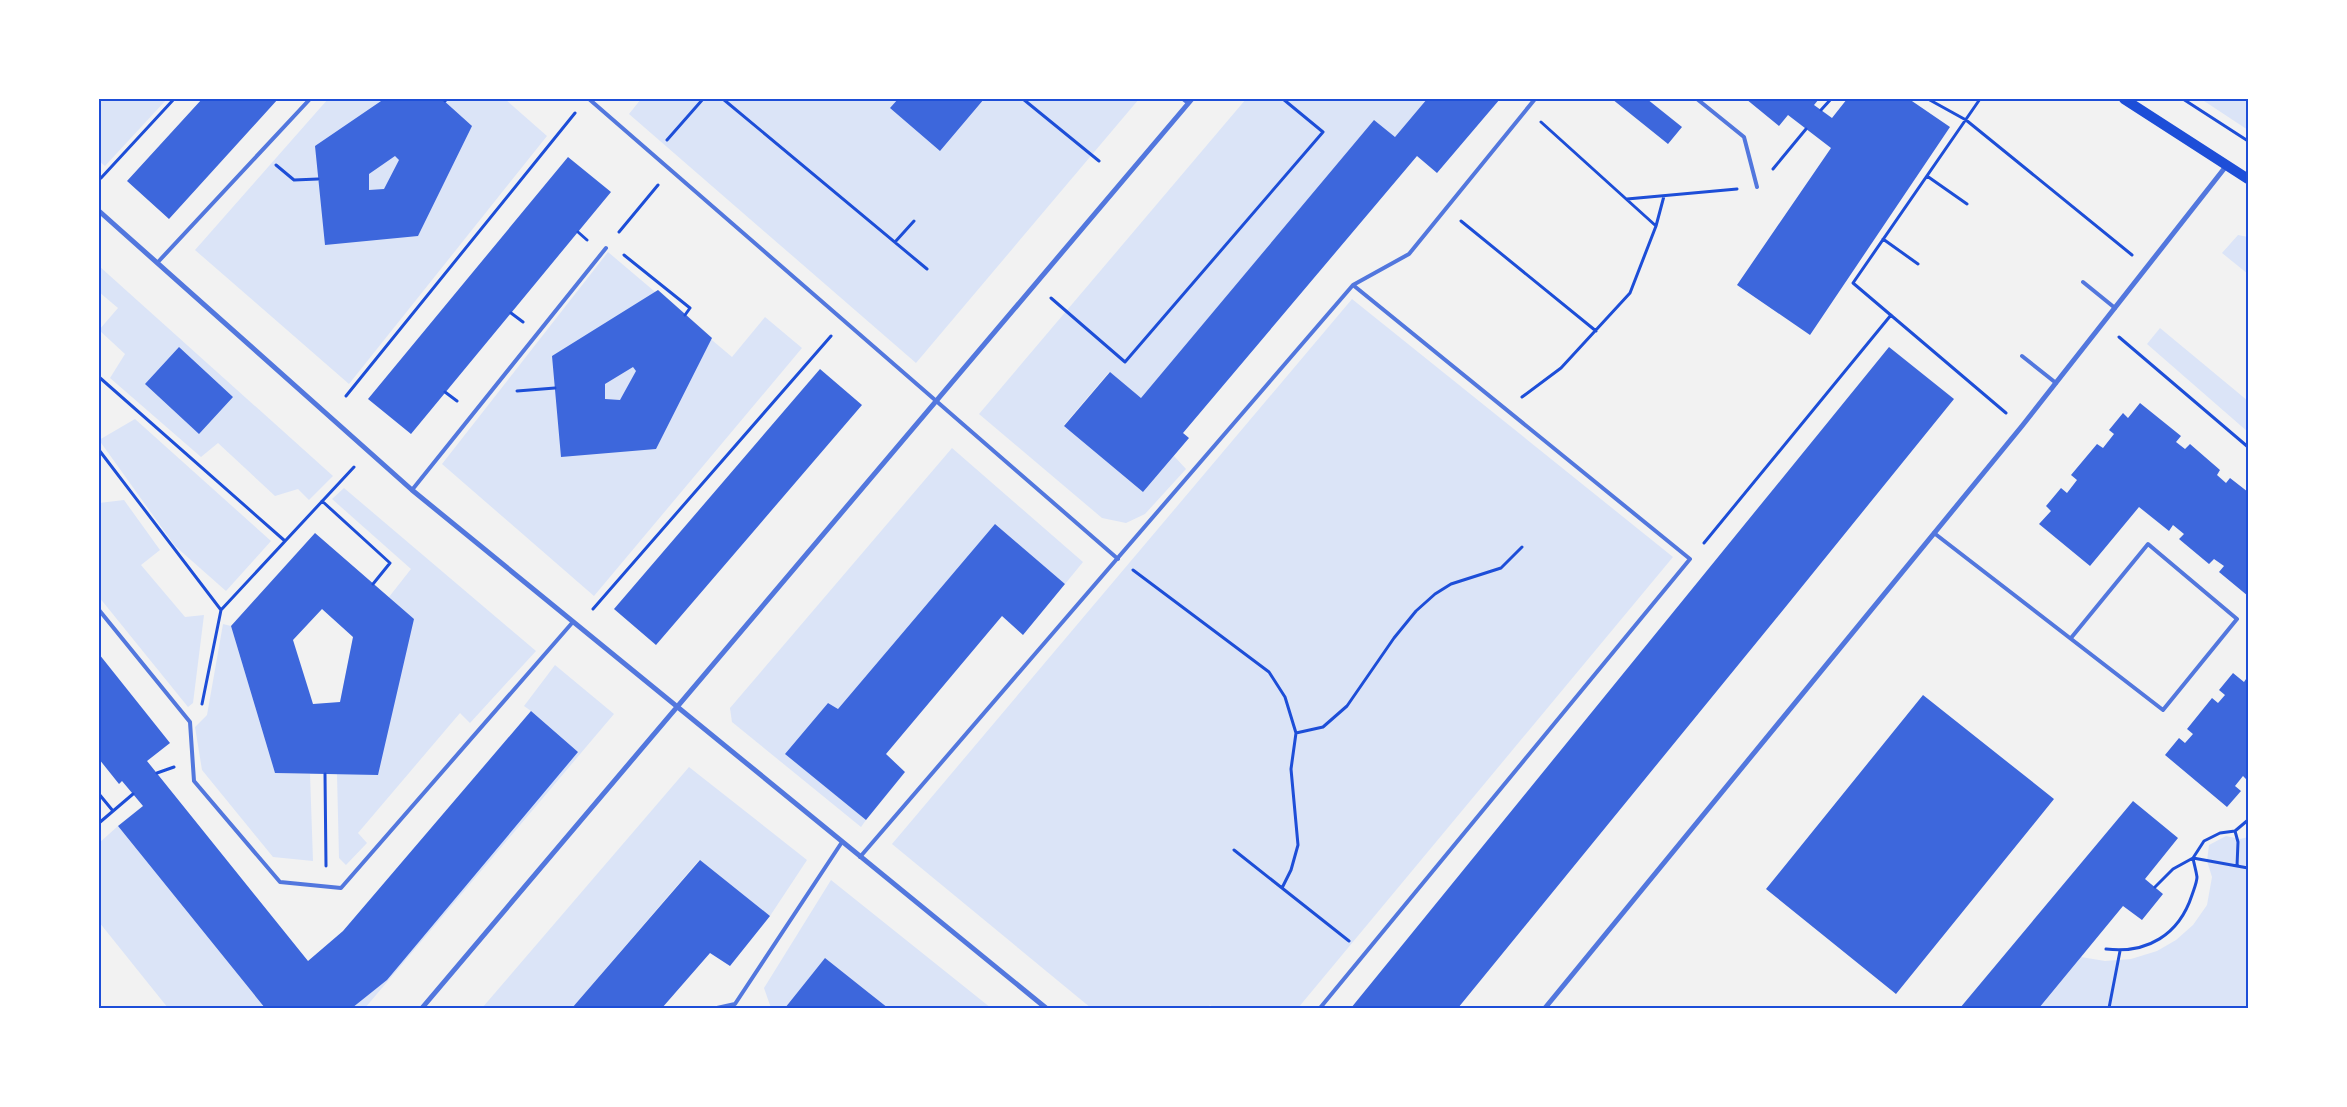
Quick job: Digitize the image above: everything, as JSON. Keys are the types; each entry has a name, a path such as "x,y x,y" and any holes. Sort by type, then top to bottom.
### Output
{"main road":[{"path":"2124,99 2228,164 2248,179"}],"street":[{"path":"422,1008 1190,101"},
{"path":"1546,1008 2022,426 2228,164"},
{"path":"99,211 412,490 572,623 1046,1008"}],"lane":[{"path":"158,262 310,99"},
{"path":"589,99 1118,559"},
{"path":"1183,99 1190,101"},
{"path":"860,857 1353,285 1409,254 1535,99"},
{"path":"1697,99 1744,136 1757,187"},
{"path":"412,490 606,248"},
{"path":"2083,282 2115,308"},
{"path":"1320,1008 1690,559 1353,285"},
{"path":"2022,356 2056,383"},
{"path":"1934,532 2163,710 2237,619 2148,544 2071,638"},
{"path":"99,610 190,722 194,781 280,882 341,888 572,623"},
{"path":"717,1008 736,1006 842,842"}],"path":[{"path":"101,178 174,99"},
{"path":"654,156 703,99"},
{"path":"723,99 927,269"},
{"path":"1023,99 1100,161"},
{"path":"1035,284 1126,362 1323,132 1283,99"},
{"path":"1821,110 1831,99"},
{"path":"1928,99 1966,120 2147,267"},
{"path":"1980,99 1853,282 2022,426"},
{"path":"2183,99 2248,141"},
{"path":"346,396 580,106"},
{"path":"1526,109 1656,226"},
{"path":"1627,199 1757,187 1806,129"},
{"path":"261,152 294,180 318,179"},
{"path":"606,248 670,170"},
{"path":"1927,176 1967,204"},
{"path":"1506,410 1561,368 1630,293 1656,226 1664,196"},
{"path":"1446,209 1596,331"},
{"path":"895,242 914,221"},
{"path":"1884,239 1918,264"},
{"path":"609,244 690,308 685,315"},
{"path":"1690,559 1891,315"},
{"path":"593,608 844,321"},
{"path":"2102,323 2248,447"},
{"path":"99,376 285,541"},
{"path":"489,394 555,388"},
{"path":"99,450 221,610"},
{"path":"190,722 200,713 221,610 369,451"},
{"path":"322,501 390,564 373,584"},
{"path":"1296,733 1323,726 1347,706 1394,638 1416,611 1435,594 1451,584 1501,568 1522,547"},
{"path":"1118,559 1269,672 1285,697 1296,733 1291,769 1298,846 1291,870 1282,888"},
{"path":"325,774 326,887"},
{"path":"99,794 113,812"},
{"path":"99,823 133,794"},
{"path":"2154,887 2173,869 2193,858 2204,841 2220,832 2235,831 2248,820"},
{"path":"2235,831 2238,842 2237,866"},
{"path":"1234,850 1365,954"},
{"path":"2193,858 2248,868"},
{"path":"2106,949 2120,951 2140,948 2161,939 2176,924 2189,904 2197,878 2193,858"},
{"path":"2109,1008 2120,951"}],"shaded area":[{"path":"99,99 167,99 105,166 99,161"},
{"path":"328,99 505,99 547,136 349,384 195,250"},
{"path":"641,99 1139,99 916,363 629,114"},
{"path":"1246,99 1427,99 1395,137 1374,121 1141,398 1109,372 1064,425 1143,492 1174,456 1186,469 1145,514 1126,523 1102,518 979,414"},
{"path":"2201,99 2248,99 2248,130"},
{"path":"2238,235 2248,237 2248,274 2222,253"},
{"path":"608,252 732,357 765,317 802,348 594,596 442,464"},
{"path":"99,266 333,476 309,500 298,489 275,496 218,443 201,457 110,378 125,354 99,330 118,308 99,292"},
{"path":"1352,299 1673,557 1298,1008 1214,1008 1210,1005 1207,1008 1091,1008 892,844"},
{"path":"2160,328 2248,401 2248,432 2147,344"},
{"path":"135,419 271,541 226,591 175,546 99,440"},
{"path":"952,448 1083,562 1065,584 995,525 838,709 828,703 786,754 866,820 861,827 732,722 730,708"},
{"path":"344,488 536,651 470,723 460,713 358,833 367,843 346,865 339,858 337,774 378,774 389,597 411,569 332,499"},
{"path":"124,500 160,550 141,565 185,617 204,615 193,703 188,707 99,597 99,503"},
{"path":"223,624 231,626 275,773 310,774 313,861 273,857 202,770 195,727 207,715"},
{"path":"555,665 614,714 365,1008 352,1008 387,980 531,711 524,706"},
{"path":"689,767 807,860 770,916 699,860 572,1008 482,1008"},
{"path":"118,826 265,1008 168,1008 99,922 99,843"},
{"path":"2226,836 2240,839 2248,837 2248,1008 2039,1008 2081,957 2105,961 2131,959 2157,951 2176,940 2193,925 2207,905 2212,877 2207,861 2209,845"},
{"path":"831,880 991,1008 771,1008 764,988"}],"building":[{"path":"202,99 278,99 169,219 127,181"},
{"path":"384,99 442,99 472,126 418,236 325,245 315,146","holes":["395,156 399,160 384,189 369,190 369,174"]},
{"path":"898,99 984,99 940,151 890,108"},
{"path":"1427,99 1500,99 1437,173 1417,156 1183,433 1189,438 1143,492 1064,426 1110,372 1141,398 1374,120 1395,137"},
{"path":"1612,99 1647,99 1682,127 1668,144"},
{"path":"1746,99 1819,99 1814,105 1832,118 1847,99 1909,99 1950,127 1810,335 1737,285 1831,148 1788,115 1779,126"},
{"path":"568,157 611,192 411,434 368,399"},
{"path":"658,290 712,338 656,449 561,457 552,356","holes":["633,367 636,371 620,400 605,399 605,384"]},
{"path":"179,347 233,397 199,434 145,384"},
{"path":"1889,347 1954,399 1792,599 1458,1008 1351,1008"},
{"path":"820,369 862,405 656,645 614,609"},
{"path":"2140,403 2181,436 2176,442 2185,449 2190,444 2220,470 2217,475 2226,483 2230,478 2248,492 2248,596 2219,572 2224,566 2214,559 2209,564 2179,539 2184,534 2173,525 2169,531 2139,507 2090,566 2039,524 2051,511 2046,506 2061,488 2067,493 2077,480 2071,475 2097,444 2103,448 2114,434 2109,430 2123,413 2128,418"},
{"path":"995,524 1065,584 1023,635 1002,616 886,754 905,772 866,820 785,754 828,703 838,709"},
{"path":"315,533 414,619 378,775 275,773 231,626","holes":["322,609 353,637 340,702 313,704 293,640"]},
{"path":"99,654 170,743 147,761 308,961 343,931 531,711 578,752 387,980 352,1008 265,1008 118,826 143,806 122,781 119,784 99,759"},
{"path":"2233,673 2244,682 2248,676 2248,781 2243,776 2235,786 2241,791 2227,807 2165,755 2179,738 2185,743 2193,734 2187,729 2212,698 2218,703 2225,695 2219,690"},
{"path":"1923,695 2054,799 1896,994 1766,889"},
{"path":"2133,801 2178,838 2145,879 2163,894 2142,920 2123,906 2039,1008 1960,1008"},
{"path":"700,860 770,916 730,966 710,953 662,1008 572,1008"},
{"path":"825,958 869,993 888,1008 785,1008"}]}
